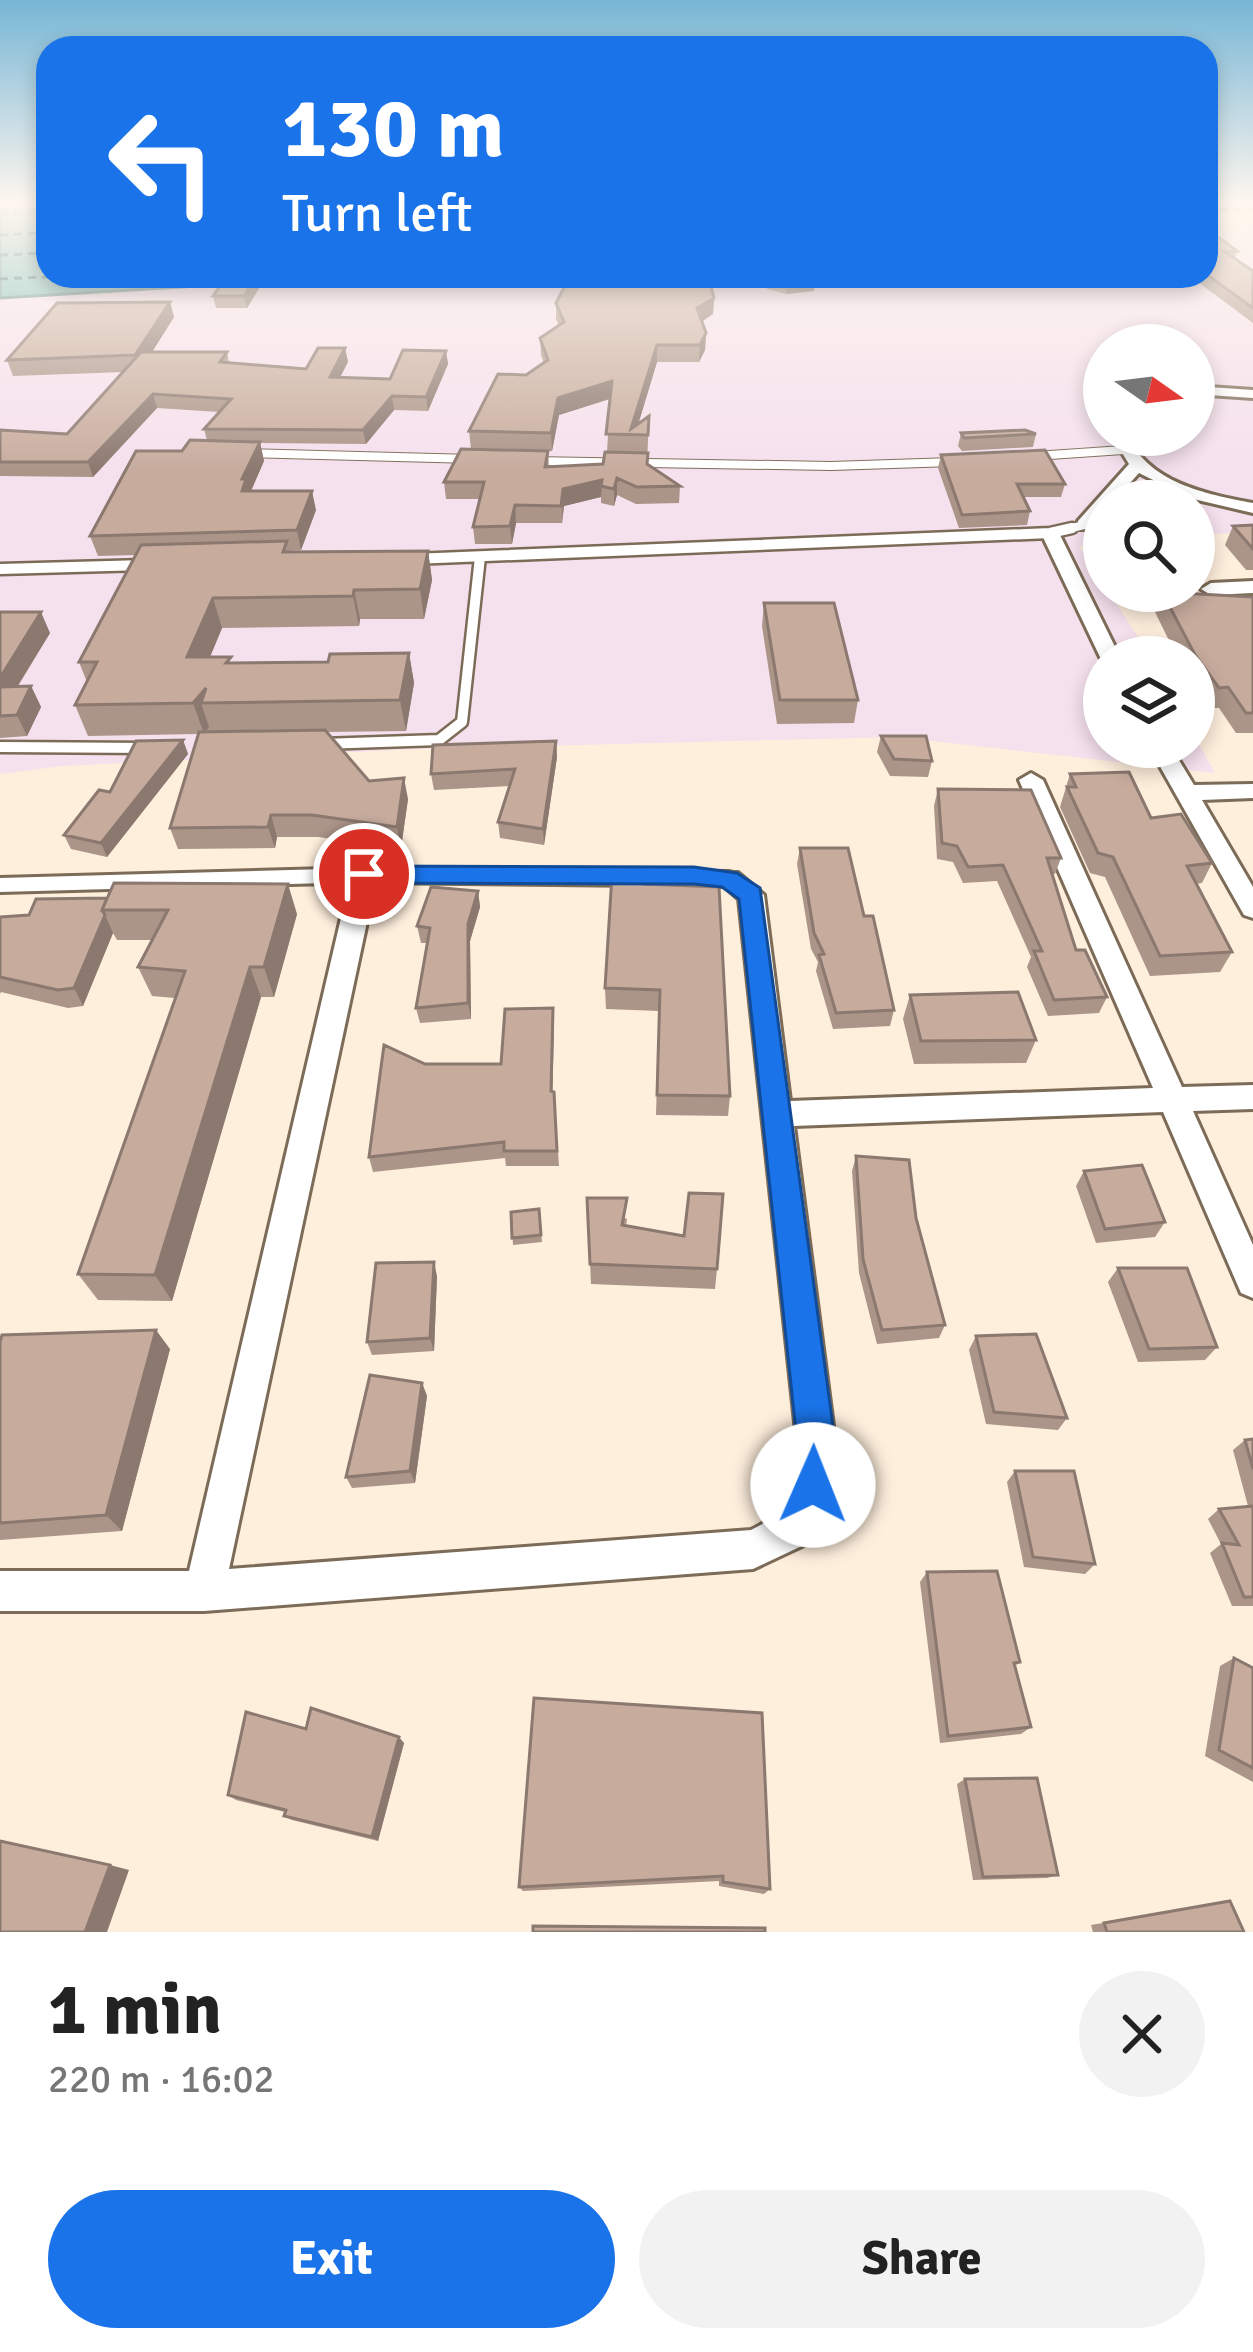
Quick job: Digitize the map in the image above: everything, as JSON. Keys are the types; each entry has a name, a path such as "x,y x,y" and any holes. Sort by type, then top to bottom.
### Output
{"street":[{"path":"1215,391 1253,394"},
{"path":"1132,456 1138,464 1194,494 1253,509"},
{"path":"1124,480 1138,464"},
{"path":"1215,513 1253,509"},
{"path":"1050,533 1100,636"},
{"path":"1215,589 1253,587"},
{"path":"1173,768 1253,909"},
{"path":"1031,780 1253,1282"},
{"path":"1189,793 1253,791"},
{"path":"204,1592 364,874"},
{"path":"0,1591 204,1592 753,1549 792,1531 813,1485 816,1441 751,895 728,879"},
{"path":"778,1114 1253,1096"}],"lane":[{"path":"1028,457 1083,448"},
{"path":"220,452 483,460"},
{"path":"530,461 808,466 956,462"},
{"path":"410,559 1050,533 1083,526"},
{"path":"299,744 439,740 453,732 462,722 480,557"},
{"path":"0,569 157,565"},
{"path":"0,748 158,748"},
{"path":"0,885 364,874 728,879"}],"shaded area":[{"path":"80,293 1253,293 1253,531 1215,534 1215,480 1083,480 1083,546 1079,546 1083,552 1083,612 1122,612 1137,636 1083,636 1083,758 898,737 414,749 62,766 0,774 0,298"},
{"path":"1171,768 1212,768 1215,773"}],"water":[{"path":"0,293 80,293 0,298"}],"building":[{"path":"561,293 713,293 714,298 697,308 706,333 700,345 657,345 631,429 649,416 648,435 606,434 612,381 558,398 551,433 469,431 498,374 526,375 548,360 540,338 564,322 556,303"},
{"path":"1232,293 1253,293 1253,308"},
{"path":"170,302 135,355 7,360 57,303"},
{"path":"318,348 345,348 330,377 390,379 403,350 446,351 426,397 392,396 363,430 204,429 231,399 153,394 88,462 0,462 0,430 67,434 141,352 227,352 220,362 306,369"},
{"path":"1025,430 1036,434 964,438 961,433"},
{"path":"190,440 260,442 242,479 246,479 242,491 312,491 297,530 90,536 136,451 182,451"},
{"path":"461,449 548,451 545,467 603,464 605,452 648,453 647,464 680,486 637,487 617,478 614,489 601,486 602,480 563,489 561,506 515,505 510,526 473,527 484,482 444,482"},
{"path":"1045,450 1065,484 1017,484 1030,511 962,515 941,455"},
{"path":"1253,525 1253,549 1233,526"},
{"path":"287,541 283,552 428,551 420,589 354,590 353,596 213,598 187,657 231,657 226,663 328,662 330,654 409,653 400,700 201,703 206,688 193,703 75,705 97,662 79,662 141,545"},
{"path":"1215,595 1253,597 1253,713 1246,713 1228,687 1219,688 1215,682 1215,636 1185,636 1172,612 1215,612"},
{"path":"764,603 834,603 858,700 780,700"},
{"path":"0,612 41,612 0,678"},
{"path":"31,686 17,715 0,716 0,687"},
{"path":"325,730 369,781 404,778 397,827 312,815 271,815 268,827 170,828 199,732"},
{"path":"881,736 926,736 932,761 894,759"},
{"path":"183,740 101,843 64,835 99,790 110,792 136,741"},
{"path":"556,741 543,829 498,822 515,769 431,774 433,745"},
{"path":"1129,772 1151,818 1181,814 1212,863 1187,866 1232,952 1160,956 1113,857 1098,853 1067,787 1076,787 1070,774"},
{"path":"938,789 1031,790 1061,858 1047,858 1076,950 1085,950 1107,997 1054,1000 1034,951 1042,951 1003,865 968,867 957,846 942,843"},
{"path":"800,848 848,848 864,916 873,916 894,1010 836,1013 819,955 824,954 814,933"},
{"path":"612,875 644,878 644,884 719,887 730,1096 657,1095 660,990 605,988"},
{"path":"114,883 288,884 264,967 250,967 155,1275 78,1274 185,971 138,967 168,910 102,910"},
{"path":"431,887 478,891 468,924 468,1003 416,1008 430,928 417,926"},
{"path":"107,898 105,915 74,988 58,990 0,977 0,917 29,915 36,899"},
{"path":"1018,992 1036,1040 921,1041 910,995"},
{"path":"553,1008 551,1091 557,1151 504,1151 504,1142 369,1157 384,1045 425,1064 501,1064 505,1009"},
{"path":"856,1156 909,1160 916,1218 945,1325 882,1330 863,1259"},
{"path":"1142,1165 1165,1222 1105,1229 1084,1171"},
{"path":"689,1193 723,1194 717,1269 590,1264 587,1198 627,1198 622,1225 684,1236"},
{"path":"539,1209 541,1235 512,1238 511,1212"},
{"path":"434,1262 430,1338 367,1342 376,1263"},
{"path":"1118,1268 1187,1268 1217,1347 1149,1349"},
{"path":"156,1330 106,1515 0,1523 2,1335"},
{"path":"1036,1334 1067,1418 994,1412 976,1336"},
{"path":"370,1375 422,1383 410,1471 346,1477"},
{"path":"1253,1439 1253,1469 1245,1440"},
{"path":"1015,1471 1074,1471 1095,1564 1033,1557"},
{"path":"1253,1506 1253,1597 1244,1597 1222,1543 1239,1545 1219,1509"},
{"path":"997,1571 1031,1727 948,1736 927,1572"},
{"path":"1234,1658 1253,1668 1253,1768 1219,1750"},
{"path":"534,1698 762,1713 770,1889 723,1882 723,1876 519,1887"},
{"path":"311,1708 399,1737 372,1837 284,1816 286,1810 228,1795 246,1712 306,1729"},
{"path":"1037,1778 1058,1875 983,1877 965,1779"},
{"path":"0,1841 110,1865 85,1932 0,1932"},
{"path":"1230,1901 1244,1932 1107,1932 1104,1923"},
{"path":"533,1926 765,1928 765,1932 533,1932"}],"route":[{"path":"364,874 694,875 728,879 751,895 816,1441 813,1485"}]}
